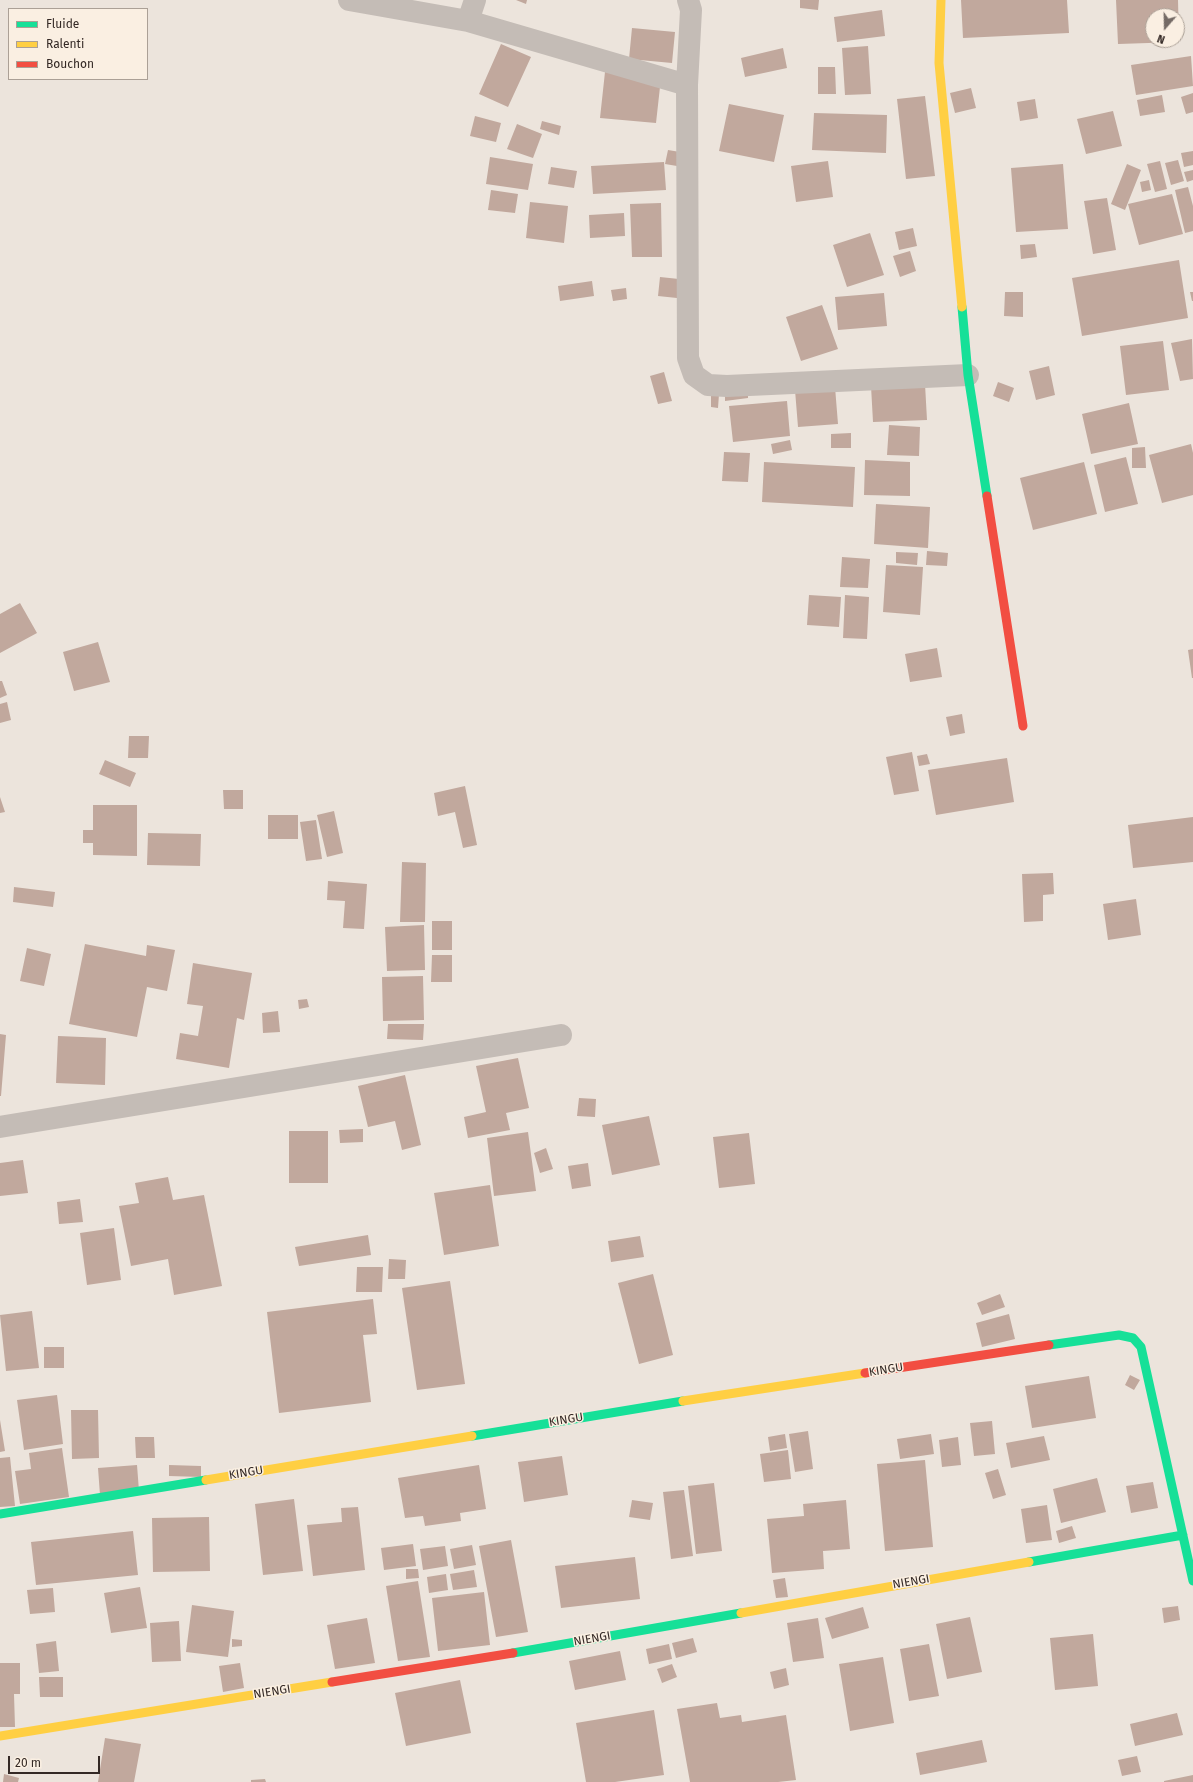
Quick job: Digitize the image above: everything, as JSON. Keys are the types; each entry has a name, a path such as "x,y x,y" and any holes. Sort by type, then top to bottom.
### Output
{"street":[{"path":"349,0 468,21 687,85"},
{"path":"468,21 475,0"},
{"path":"688,0 691,10 687,85 688,358 694,375 708,385 727,386 968,375"},
{"path":"941,0 939,63 968,375 1023,726"},
{"path":"0,1127 561,1035"},
{"name":"KINGU","path":"0,1514 748,1390 1119,1335 1133,1338 1141,1347 1183,1535"},
{"path":"1183,1535 1193,1581"},
{"name":"NIENGI","path":"0,1736 476,1659 1183,1535"}],"building":[{"path":"516,0 527,0 526,4"},
{"path":"800,0 819,0 818,10 800,8"},
{"path":"961,0 1067,0 1069,33 963,38"},
{"path":"1116,0 1178,0 1178,8 1145,8 1145,43 1118,44"},
{"path":"882,10 885,36 837,42 834,17"},
{"path":"632,28 675,32 672,63 629,59"},
{"path":"501,44 531,57 508,107 479,94"},
{"path":"868,46 871,94 845,95 842,48"},
{"path":"783,48 787,68 745,77 741,58"},
{"path":"1191,56 1193,86 1136,95 1131,65"},
{"path":"818,67 835,67 836,94 818,94"},
{"path":"605,72 661,78 656,123 600,118"},
{"path":"971,88 976,108 955,113 950,93"},
{"path":"1193,93 1193,112 1186,114 1181,97"},
{"path":"1162,95 1165,112 1140,116 1137,100"},
{"path":"925,96 935,176 906,179 897,99"},
{"path":"1035,99 1038,118 1020,121 1017,102"},
{"path":"729,104 784,115 774,162 719,151"},
{"path":"1113,111 1122,146 1086,154 1077,119"},
{"path":"814,113 887,115 886,153 812,150"},
{"path":"475,116 501,123 496,142 470,136"},
{"path":"542,121 561,126 559,135 540,129"},
{"path":"517,124 542,134 533,158 507,149"},
{"path":"668,150 680,152 677,166 665,164"},
{"path":"1193,151 1193,165 1184,167 1181,153"},
{"path":"490,157 533,164 528,190 486,184"},
{"path":"1178,160 1184,181 1171,185 1165,163"},
{"path":"828,161 833,197 796,202 791,166"},
{"path":"1160,161 1167,189 1155,192 1147,164"},
{"path":"664,162 666,190 593,194 591,166"},
{"path":"1063,164 1068,229 1016,232 1011,168"},
{"path":"1127,164 1141,170 1125,210 1111,204"},
{"path":"551,167 577,171 574,188 548,184"},
{"path":"1193,170 1193,180 1187,182 1184,172"},
{"path":"1149,180 1151,190 1142,192 1140,182"},
{"path":"1188,187 1193,206 1193,231 1185,233 1175,190"},
{"path":"491,190 518,194 515,213 488,210"},
{"path":"1172,194 1183,234 1139,245 1128,204"},
{"path":"1107,198 1116,250 1093,254 1084,201"},
{"path":"530,202 568,206 564,243 526,238"},
{"path":"661,203 662,257 632,257 630,204"},
{"path":"624,213 625,236 590,238 589,215"},
{"path":"913,228 917,246 899,250 895,232"},
{"path":"870,233 884,275 847,287 833,245"},
{"path":"1035,244 1037,257 1021,259 1020,245"},
{"path":"910,251 916,271 900,277 893,256"},
{"path":"1179,260 1188,318 1082,336 1072,278"},
{"path":"660,277 679,279 677,298 658,296"},
{"path":"592,281 594,296 560,301 558,286"},
{"path":"626,288 627,299 613,301 611,290"},
{"path":"1005,292 1023,292 1023,317 1004,316"},
{"path":"1190,292 1193,292 1193,301 1192,301"},
{"path":"884,293 887,326 838,330 835,297"},
{"path":"822,305 838,349 801,361 786,317"},
{"path":"1192,339 1193,379 1180,381 1171,343"},
{"path":"1163,341 1169,390 1126,395 1120,346"},
{"path":"1049,366 1055,395 1036,400 1029,371"},
{"path":"664,372 672,401 658,404 650,376"},
{"path":"998,382 1014,388 1009,402 993,396"},
{"path":"925,384 927,420 873,422 871,386"},
{"path":"835,387 838,424 798,427 795,390"},
{"path":"748,388 748,398 725,401 725,391"},
{"path":"711,394 719,394 718,408 711,407"},
{"path":"787,401 790,436 733,442 729,406"},
{"path":"1129,403 1138,444 1091,454 1082,414"},
{"path":"889,425 920,427 919,456 887,455"},
{"path":"851,433 851,448 831,448 831,434"},
{"path":"790,440 792,450 773,454 771,444"},
{"path":"1191,444 1193,453 1193,495 1162,503 1149,455"},
{"path":"1145,447 1146,468 1132,468 1132,448"},
{"path":"724,452 750,453 748,482 722,481"},
{"path":"1126,457 1138,504 1105,512 1094,465"},
{"path":"865,460 910,462 910,496 864,495"},
{"path":"764,462 855,467 853,507 762,502"},
{"path":"1084,462 1097,514 1033,530 1020,478"},
{"path":"876,504 930,507 928,548 874,544"},
{"path":"927,551 948,553 947,566 926,565"},
{"path":"896,552 918,553 917,565 896,563"},
{"path":"842,557 870,559 868,588 840,587"},
{"path":"886,565 923,567 920,615 883,612"},
{"path":"809,595 841,597 839,627 807,625"},
{"path":"845,595 869,597 867,639 843,638"},
{"path":"20,603 37,633 0,653 0,614"},
{"path":"98,642 110,682 74,691 63,652"},
{"path":"937,648 942,677 910,682 905,654"},
{"path":"1193,649 1193,678 1192,678 1188,650"},
{"path":"0,681 2,681 7,695 0,698"},
{"path":"7,702 11,720 0,723 0,704"},
{"path":"962,714 965,733 950,736 946,717"},
{"path":"129,736 149,736 148,758 128,758"},
{"path":"912,752 919,791 894,795 886,757"},
{"path":"927,754 930,764 919,766 917,756"},
{"path":"1007,758 1014,802 936,815 928,770"},
{"path":"105,760 136,773 130,787 99,774"},
{"path":"465,786 477,845 463,848 455,812 438,816 434,793"},
{"path":"223,790 243,790 243,809 224,809"},
{"path":"0,797 5,812 0,813"},
{"path":"93,805 137,805 137,856 93,855 93,843 83,843 83,830 93,830"},
{"path":"334,811 343,853 327,857 317,815"},
{"path":"268,815 298,815 298,839 268,839"},
{"path":"1193,817 1193,862 1133,868 1128,825"},
{"path":"316,820 322,859 306,861 300,822"},
{"path":"148,833 201,834 200,866 147,865"},
{"path":"402,862 426,863 425,922 400,922"},
{"path":"1053,873 1054,894 1043,895 1043,921 1024,922 1022,874"},
{"path":"328,881 367,884 364,929 343,928 345,901 327,900"},
{"path":"14,887 55,892 53,907 13,902"},
{"path":"1136,899 1141,935 1108,940 1103,904"},
{"path":"432,921 452,921 452,950 432,950"},
{"path":"424,925 425,970 387,971 385,927"},
{"path":"85,944 146,956 147,945 175,950 167,991 147,987 137,1037 69,1024"},
{"path":"27,948 51,954 44,986 20,981"},
{"path":"432,955 452,955 452,982 431,982"},
{"path":"193,963 252,973 244,1020 237,1018 229,1068 176,1059 180,1033 198,1036 203,1006 187,1004"},
{"path":"423,976 424,1020 383,1021 382,977"},
{"path":"307,999 309,1007 299,1009 298,1000"},
{"path":"278,1011 280,1032 263,1033 262,1013"},
{"path":"388,1024 424,1024 423,1040 387,1039"},
{"path":"0,1034 6,1035 1,1096 0,1096"},
{"path":"58,1036 106,1038 105,1085 56,1083"},
{"path":"518,1058 529,1108 506,1113 510,1130 468,1138 464,1117 486,1112 476,1066"},
{"path":"405,1075 421,1145 402,1150 395,1121 368,1127 358,1086"},
{"path":"579,1098 596,1099 595,1117 577,1116"},
{"path":"649,1116 660,1165 612,1175 602,1125"},
{"path":"363,1129 363,1142 340,1143 339,1130"},
{"path":"289,1131 328,1131 328,1183 289,1183"},
{"path":"528,1132 536,1191 494,1196 487,1138"},
{"path":"749,1133 755,1184 719,1188 713,1137"},
{"path":"546,1148 553,1169 540,1173 534,1153"},
{"path":"23,1160 28,1193 0,1196 0,1163"},
{"path":"588,1163 591,1186 572,1189 568,1166"},
{"path":"168,1177 173,1200 204,1195 222,1286 174,1295 168,1259 131,1266 119,1206 139,1203 135,1183"},
{"path":"490,1185 499,1246 444,1255 434,1193"},
{"path":"80,1199 83,1222 59,1224 57,1202"},
{"path":"114,1228 121,1280 87,1285 80,1233"},
{"path":"368,1235 371,1255 299,1266 295,1247"},
{"path":"640,1236 644,1257 611,1262 608,1241"},
{"path":"389,1259 406,1260 405,1279 388,1279"},
{"path":"357,1267 383,1267 382,1292 356,1292"},
{"path":"653,1274 673,1355 639,1364 618,1283"},
{"path":"450,1281 465,1384 417,1390 402,1288"},
{"path":"1000,1294 1005,1307 982,1315 977,1303"},
{"path":"373,1299 377,1334 363,1335 371,1402 279,1413 267,1312"},
{"path":"32,1311 39,1368 6,1371 0,1315"},
{"path":"1009,1314 1015,1339 982,1347 976,1323"},
{"path":"44,1347 64,1347 64,1368 44,1368"},
{"path":"1130,1375 1140,1380 1134,1390 1125,1385"},
{"path":"1089,1376 1096,1418 1032,1428 1025,1386"},
{"path":"57,1395 63,1444 24,1450 17,1400"},
{"path":"71,1410 98,1410 99,1458 72,1459"},
{"path":"0,1420 5,1451 0,1452"},
{"path":"992,1421 995,1454 974,1456 970,1423"},
{"path":"808,1431 813,1469 795,1472 789,1434"},
{"path":"785,1434 787,1448 770,1451 768,1437"},
{"path":"931,1434 934,1454 900,1459 897,1439"},
{"path":"1044,1436 1050,1460 1011,1468 1006,1443"},
{"path":"135,1437 154,1437 155,1458 136,1458"},
{"path":"958,1437 961,1465 942,1467 939,1440"},
{"path":"62,1448 69,1497 20,1504 15,1471 31,1469 29,1453"},
{"path":"788,1450 791,1479 764,1482 760,1454"},
{"path":"562,1456 568,1495 524,1502 518,1462"},
{"path":"10,1457 15,1506 0,1507 0,1458"},
{"path":"925,1460 933,1547 885,1551 877,1464"},
{"path":"137,1465 139,1491 100,1495 98,1468"},
{"path":"169,1465 201,1466 201,1477 169,1476"},
{"path":"479,1465 486,1509 460,1513 461,1521 425,1526 423,1516 405,1518 398,1478"},
{"path":"998,1469 1006,1495 993,1499 985,1473"},
{"path":"1097,1478 1106,1512 1061,1523 1053,1489"},
{"path":"1153,1482 1158,1508 1131,1513 1126,1486"},
{"path":"714,1483 722,1551 696,1554 688,1486"},
{"path":"684,1490 693,1556 671,1559 663,1492"},
{"path":"294,1499 303,1571 263,1575 255,1504"},
{"path":"632,1500 653,1503 650,1520 629,1517"},
{"path":"846,1500 850,1549 823,1551 824,1569 772,1573 767,1519 804,1516 803,1504"},
{"path":"1047,1505 1052,1540 1026,1543 1021,1509"},
{"path":"358,1507 365,1570 313,1576 307,1525 342,1522 341,1508"},
{"path":"209,1517 210,1571 153,1572 152,1518"},
{"path":"1072,1526 1076,1538 1059,1543 1056,1531"},
{"path":"133,1531 138,1575 36,1585 31,1542"},
{"path":"511,1540 528,1632 496,1637 479,1546"},
{"path":"413,1544 416,1566 384,1570 381,1548"},
{"path":"472,1545 476,1565 454,1569 450,1549"},
{"path":"445,1546 448,1566 423,1570 420,1549"},
{"path":"635,1557 640,1599 561,1608 555,1566"},
{"path":"406,1569 418,1569 419,1578 406,1579"},
{"path":"474,1570 477,1587 453,1590 450,1574"},
{"path":"446,1574 448,1590 429,1593 427,1577"},
{"path":"785,1578 788,1597 776,1598 773,1580"},
{"path":"418,1581 430,1657 398,1661 386,1586"},
{"path":"140,1587 147,1628 111,1633 104,1593"},
{"path":"53,1588 55,1612 30,1614 27,1590"},
{"path":"484,1592 490,1645 438,1651 432,1598"},
{"path":"192,1605 234,1611 228,1657 186,1652"},
{"path":"1178,1606 1180,1620 1164,1623 1162,1608"},
{"path":"863,1607 869,1628 832,1639 825,1618"},
{"path":"970,1617 982,1672 947,1679 936,1624"},
{"path":"367,1618 375,1663 335,1669 327,1625"},
{"path":"818,1618 824,1658 793,1662 787,1623"},
{"path":"179,1621 181,1661 152,1662 150,1623"},
{"path":"1093,1634 1098,1686 1055,1690 1050,1638"},
{"path":"693,1638 697,1652 676,1658 672,1643"},
{"path":"232,1639 242,1640 242,1646 232,1647"},
{"path":"56,1641 59,1671 39,1673 36,1644"},
{"path":"669,1644 672,1659 649,1664 646,1649"},
{"path":"929,1644 939,1696 909,1701 900,1649"},
{"path":"620,1651 626,1680 575,1690 569,1661"},
{"path":"883,1657 894,1723 850,1731 839,1664"},
{"path":"0,1663 20,1663 20,1694 14,1694 15,1727 0,1727"},
{"path":"240,1663 244,1688 223,1692 219,1666"},
{"path":"672,1664 677,1677 662,1683 657,1669"},
{"path":"786,1668 789,1685 774,1689 770,1672"},
{"path":"39,1677 63,1677 63,1697 40,1697"},
{"path":"460,1680 471,1733 406,1746 395,1693"},
{"path":"717,1703 720,1718 741,1715 742,1722 786,1715 796,1780 778,1782 690,1782 677,1709"},
{"path":"654,1710 664,1775 615,1782 586,1782 576,1723"},
{"path":"1177,1713 1183,1735 1135,1746 1130,1724"},
{"path":"105,1738 141,1744 134,1782 98,1782"},
{"path":"982,1740 987,1762 920,1775 916,1753"},
{"path":"1137,1756 1141,1772 1122,1776 1118,1760"},
{"path":"4,1774 19,1778 18,1782 3,1782"},
{"path":"1193,1775 1193,1782 1164,1782 1164,1781"},
{"path":"265,1779 266,1782 251,1782 251,1780"}],"traffic: fast":[{"path":"962,307 968,375 987,496"},
{"path":"1049,1345 1119,1335 1133,1338 1141,1347 1193,1581"},
{"path":"472,1436 683,1401"},
{"path":"0,1514 206,1480"},
{"path":"1029,1562 1183,1535"},
{"path":"513,1653 741,1613"}],"traffic: slow":[{"path":"941,0 939,63 962,307"},
{"path":"683,1401 865,1373"},
{"path":"206,1480 472,1436"},
{"path":"741,1613 1029,1562"},
{"path":"0,1736 332,1682"}],"traffic: jam":[{"path":"987,496 1023,726"},
{"path":"865,1373 1049,1345"},
{"path":"332,1682 513,1653"}]}
